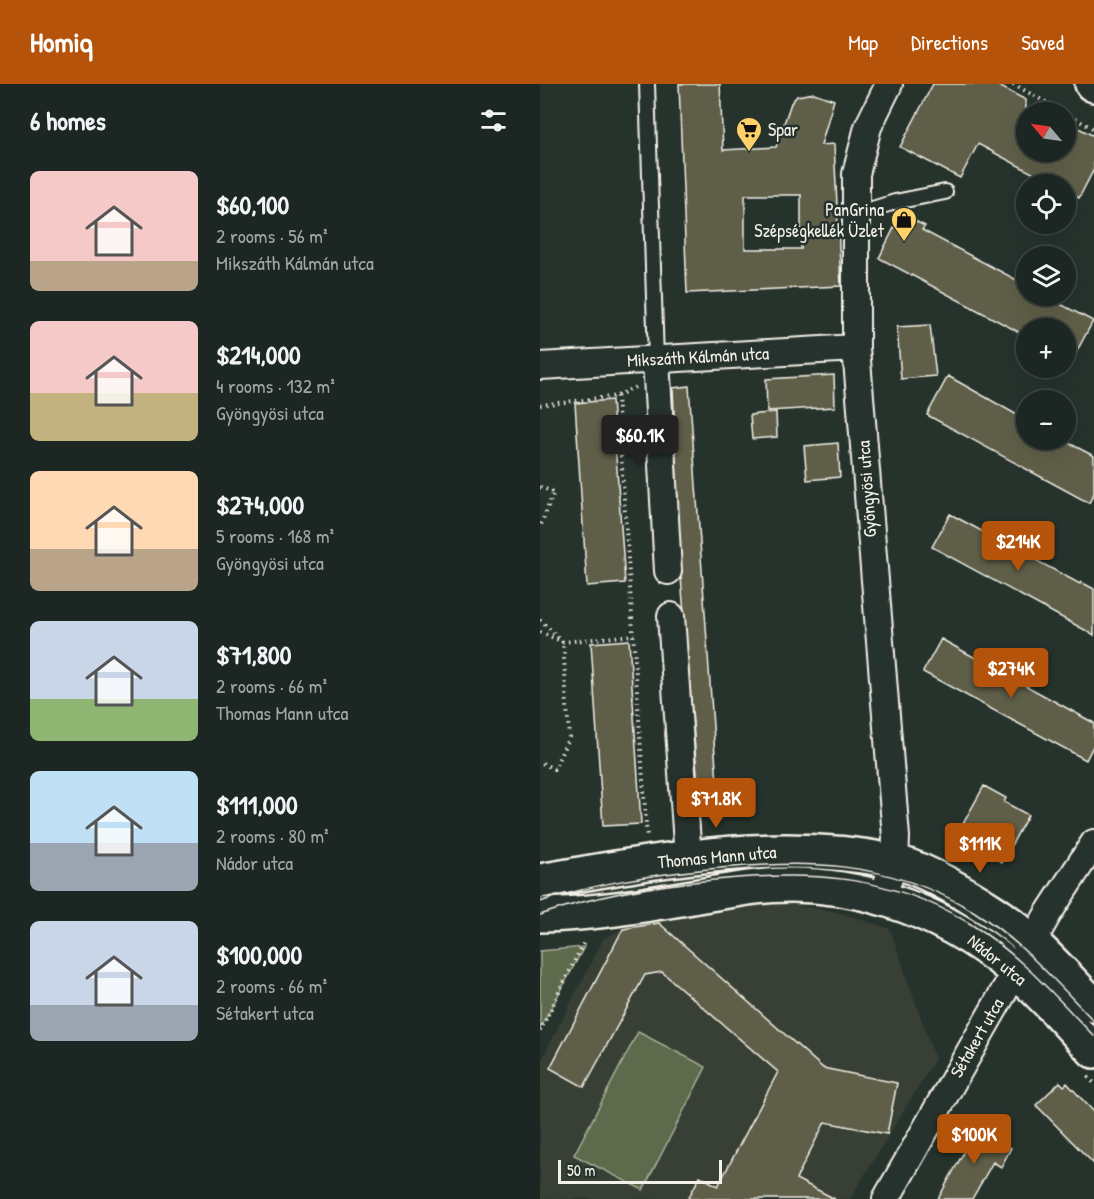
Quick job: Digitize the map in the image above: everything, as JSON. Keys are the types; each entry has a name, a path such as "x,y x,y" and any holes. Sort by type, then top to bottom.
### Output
{"street":[{"name":"Gyöngyösi utca","path":"882,897 895,862 896,837 856,348 856,174 868,127 888,84"},
{"name":"Mikszáth Kálmán utca","path":"540,366 656,367 856,348"},
{"path":"656,367 668,571"},
{"path":"671,616 688,858"},
{"path":"1016,971 1094,843"},
{"name":"Thomas Mann utca","path":"540,881 688,858 807,850 895,862"},
{"name":"Nádor utca","path":"895,862 951,886 995,913 1032,942 1094,1005"},
{"name":"Thomas Mann utca","path":"540,915 599,912 750,888 804,884 842,888 882,897"},
{"name":"Nádor utca","path":"882,897 934,917 965,934 1016,971 1094,1051"},
{"name":"Sétakert utca","path":"886,1199 1016,971"}],"lane":[{"path":"647,84 656,367"},
{"path":"856,214 895,202 945,192"}],"path":[{"path":"1014,84 1046,102"},
{"path":"1076,119 1094,129"},
{"path":"540,405 617,396 656,367"},
{"path":"617,396 648,847"},
{"path":"540,487 554,492 540,527"},
{"path":"540,620 563,642 569,737 554,769 540,762"},
{"path":"540,632 563,642 634,635"},
{"path":"540,1031 599,912"}],"shaded area":[{"path":"790,904 841,913 890,929 935,1059 850,1199 540,1199 540,1063 604,938 623,929 684,915 738,906"}],"green space":[{"path":"584,947 540,1029 540,951"},
{"path":"638,1032 706,1067 643,1190 574,1155"}],"building":[{"path":"679,84 720,84 723,150 776,147 791,103 797,96 814,93 834,100 821,145 834,144 841,286 687,293","holes":["745,195 801,195 801,249 745,249"]},
{"path":"933,84 995,84 1026,100 1026,102 1016,102 1016,162 1076,162 1076,127 1094,136 1094,169 1079,198 1076,196 1076,174 1034,174 978,144 960,178 900,147"},
{"path":"901,214 925,226 922,230 1016,280 1016,306 1064,306 1093,321 1076,353 1076,318 1016,318 1016,331 879,258"},
{"path":"930,325 936,376 901,379 897,327"},
{"path":"834,375 835,407 767,411 766,379"},
{"path":"948,376 1016,414 1016,450 1076,450 1076,447 1094,456 1094,493 1089,503 927,415"},
{"path":"689,386 718,797 699,798 681,577 673,388"},
{"path":"612,400 625,583 587,586 575,403"},
{"path":"776,412 777,437 752,439 750,415"},
{"path":"838,443 840,477 807,480 804,446"},
{"path":"950,514 1080,584 1081,582 1094,589 1094,635 932,547"},
{"path":"941,639 1094,723 1094,744 1086,760 923,672"},
{"path":"629,640 641,824 603,826 591,643"},
{"path":"984,786 1006,798 1004,802 1028,815 1002,862 954,840"},
{"path":"659,923 823,1068 897,1083 887,1134 825,1122 796,1179 835,1199 688,1199 700,1176 718,1186 778,1072 662,972 645,975 584,1087 550,1068 623,929"},
{"path":"1060,1082 1064,1086 1067,1083 1094,1112 1094,1164 1036,1105"},
{"path":"971,1126 1011,1148 1001,1167 993,1162 972,1199 938,1199 966,1148 961,1145"}],"tram line":[{"path":"540,902 623,881 709,869 779,864 845,867 877,872 940,894 990,922 1037,962 1094,1021"},
{"path":"540,915 626,892 714,880 814,876 876,885 938,906 987,935 1035,975 1094,1036"}],"place":[{"name":"Spar","path":"749,153"},
{"name":"PanGrina Szépségkellék Üzlet","path":"904,243"}]}
